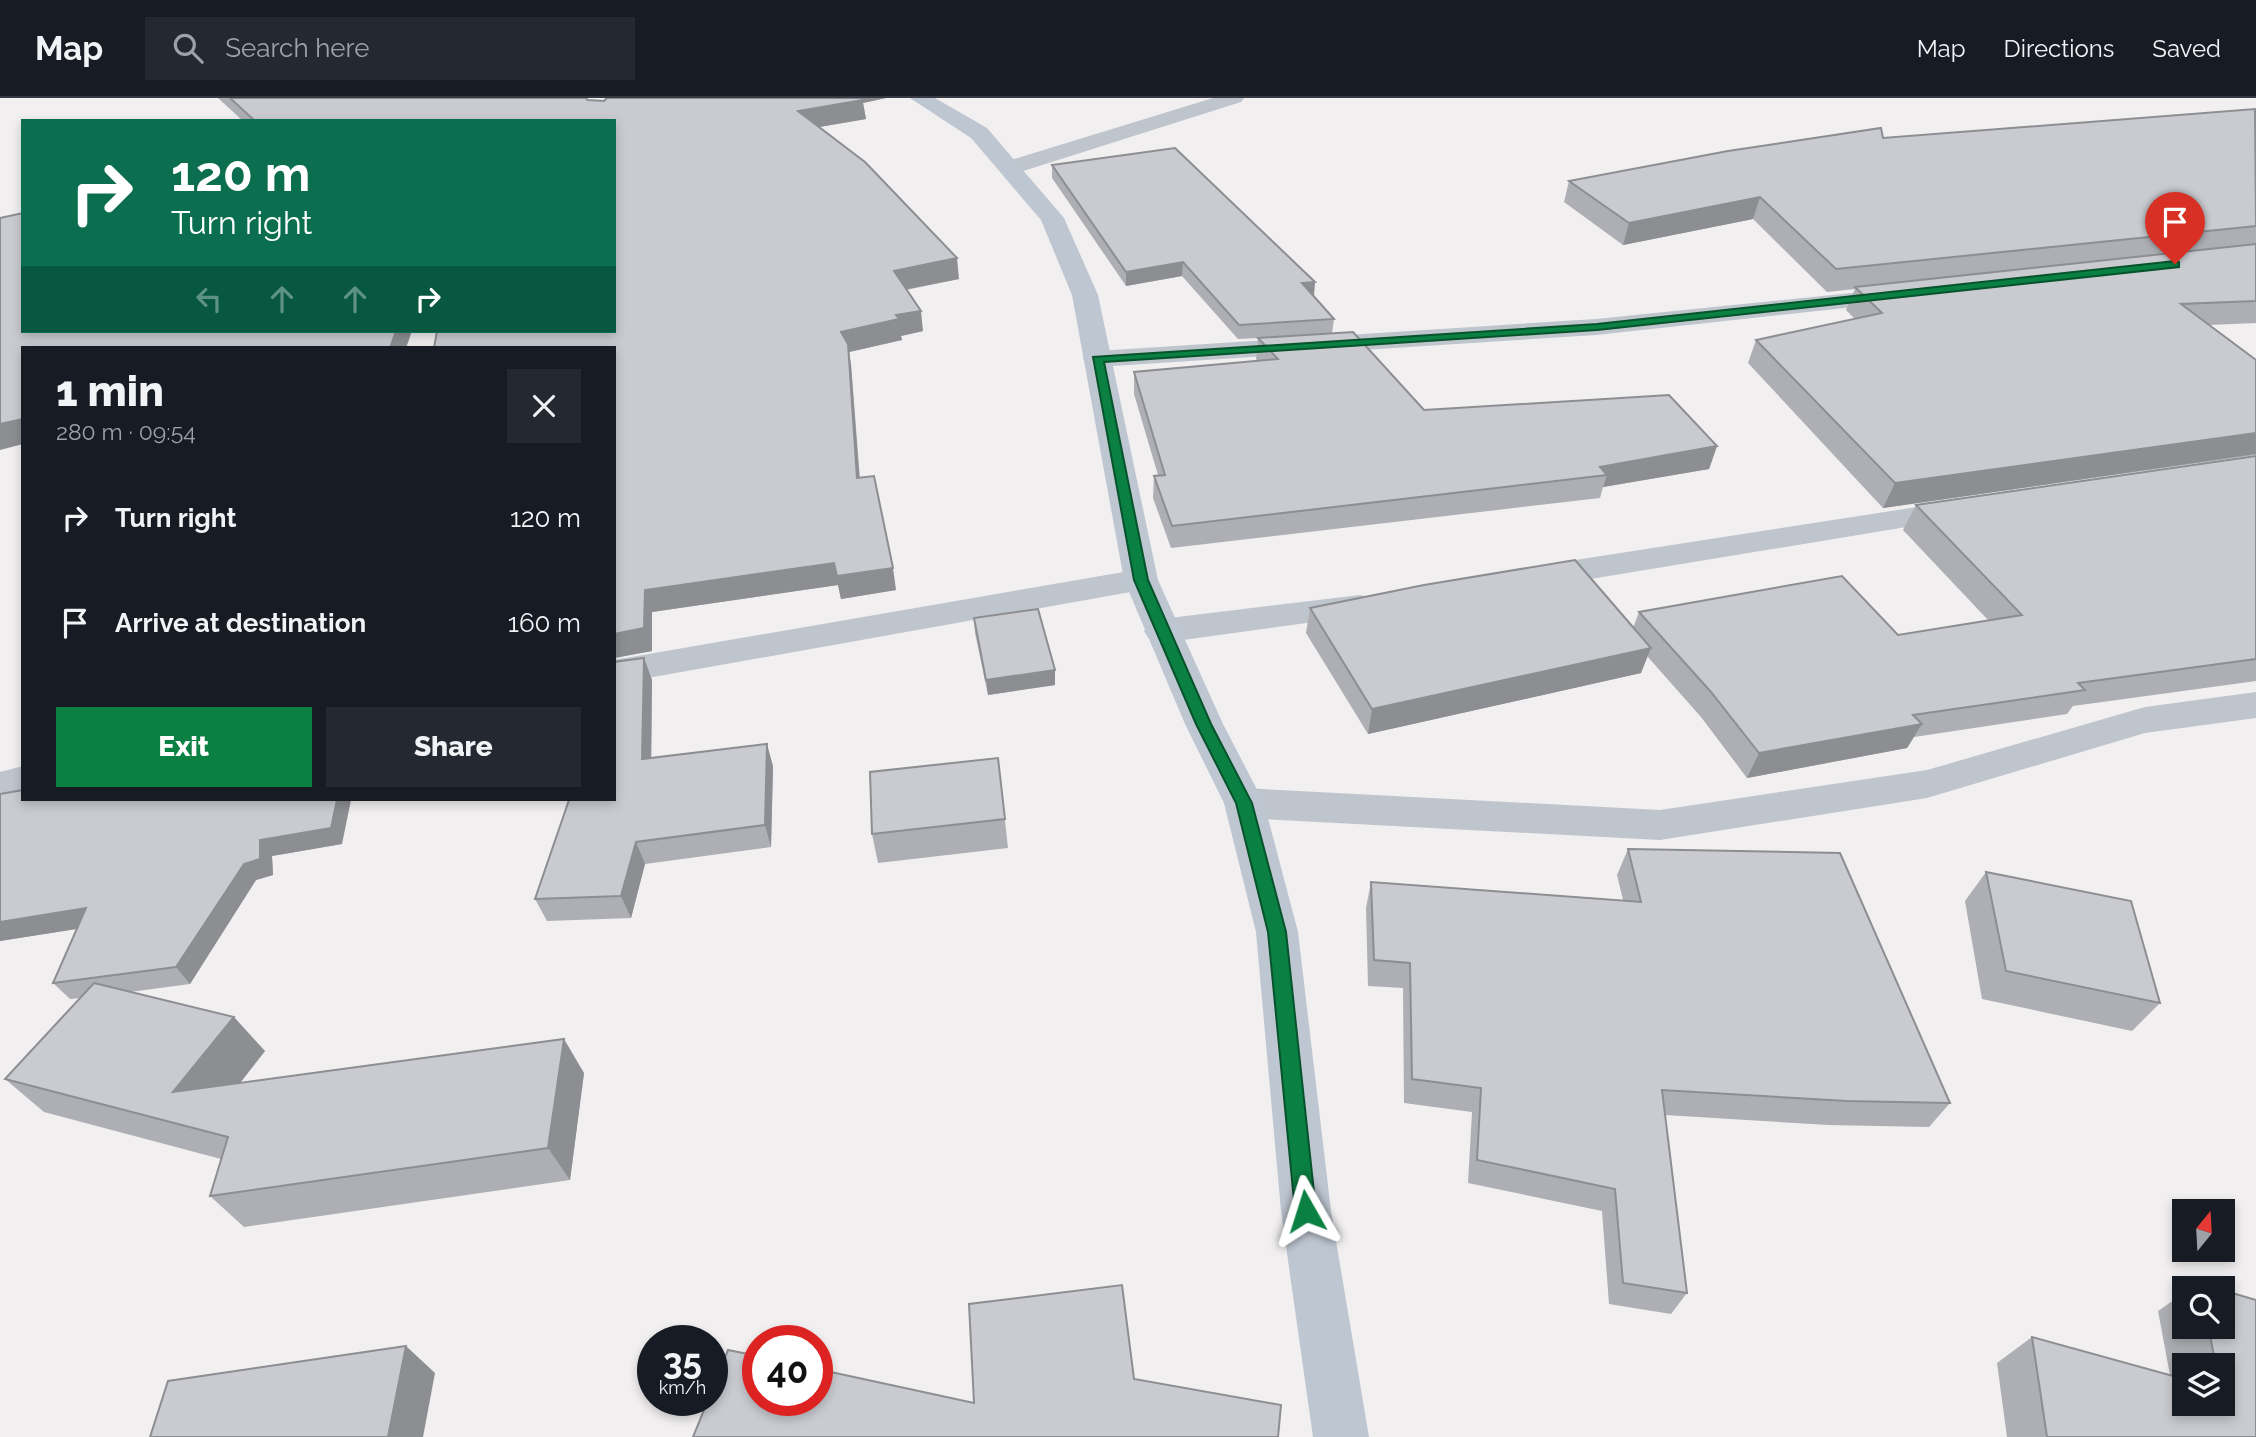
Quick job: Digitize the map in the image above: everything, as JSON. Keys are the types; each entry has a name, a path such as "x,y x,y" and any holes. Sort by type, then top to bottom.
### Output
{"street":[{"path":"920,98 979,133 1052,218 1085,295 1141,580 1203,724 1244,803 1277,932 1306,1211 1340,1437"},
{"path":"1009,168 1234,98"},
{"path":"1097,359 1597,327 1919,294"},
{"path":"1497,583 1986,506"},
{"path":"616,672 1141,580"},
{"path":"1161,631 1389,601"},
{"path":"1244,803 1660,825 1927,784 2145,720 2256,705"},
{"path":"0,786 21,781"}],"building":[{"path":"230,98 586,98 604,101 607,98 861,98 863,100 798,111 865,162 957,258 894,271 921,311 896,315 899,319 841,332 848,344 857,478 874,476 893,568 837,576 834,563 645,590 644,628 616,634 616,346 434,346 437,333 616,333 616,119 253,119"},
{"path":"2255,109 2256,226 1836,269 1760,197 1629,223 1569,181 1728,151 1881,128 1883,138"},
{"path":"1175,148 1315,282 1302,283 1334,319 1239,325 1183,262 1126,272 1052,165"},
{"path":"21,213 21,333 395,333 391,346 21,346 21,419 0,424 0,218"},
{"path":"2256,244 2256,301 2181,304 2256,360 2256,433 1895,483 1756,340 1882,313 1855,287"},
{"path":"1353,332 1424,410 1669,395 1717,446 1600,467 1607,475 1172,526 1154,476 1165,475 1134,372 1278,359 1258,338"},
{"path":"2256,456 2256,659 2078,683 2085,690 1913,715 1922,724 1759,753 1711,692 1639,612 1842,576 1898,635 2022,615 1916,505"},
{"path":"1575,560 1651,648 1372,709 1310,608 1424,585"},
{"path":"1038,609 1055,670 986,680 974,618"},
{"path":"644,658 642,759 767,744 765,825 636,842 621,896 535,899 569,801 616,801 616,662"},
{"path":"998,758 1005,819 872,834 870,772"},
{"path":"21,790 21,801 337,801 331,828 260,840 260,859 244,864 176,967 53,983 86,908 0,922 0,794"},
{"path":"1628,849 1840,853 1950,1103 1847,1101 1662,1090 1687,1293 1623,1283 1615,1189 1477,1160 1481,1088 1412,1079 1410,963 1374,960 1371,882 1641,902"},
{"path":"1986,872 2131,901 2160,1003 2006,971"},
{"path":"94,983 234,1017 173,1092 564,1039 548,1148 210,1196 228,1137 5,1079"},
{"path":"1122,1285 1134,1379 1281,1405 1278,1437 693,1437 702,1416 728,1416 728,1350 742,1353 742,1416 833,1416 833,1372 974,1403 969,1304"},
{"path":"2235,1294 2256,1300 2256,1437 2047,1437 2032,1337 2172,1376 2172,1416 2235,1416 2235,1353 2214,1353 2211,1339 2235,1339"},
{"path":"406,1346 388,1437 150,1437 168,1381"}],"route":[{"path":"1306,1211 1277,932 1244,803 1203,724 1141,580 1097,359 1597,327 2175,264"}]}
